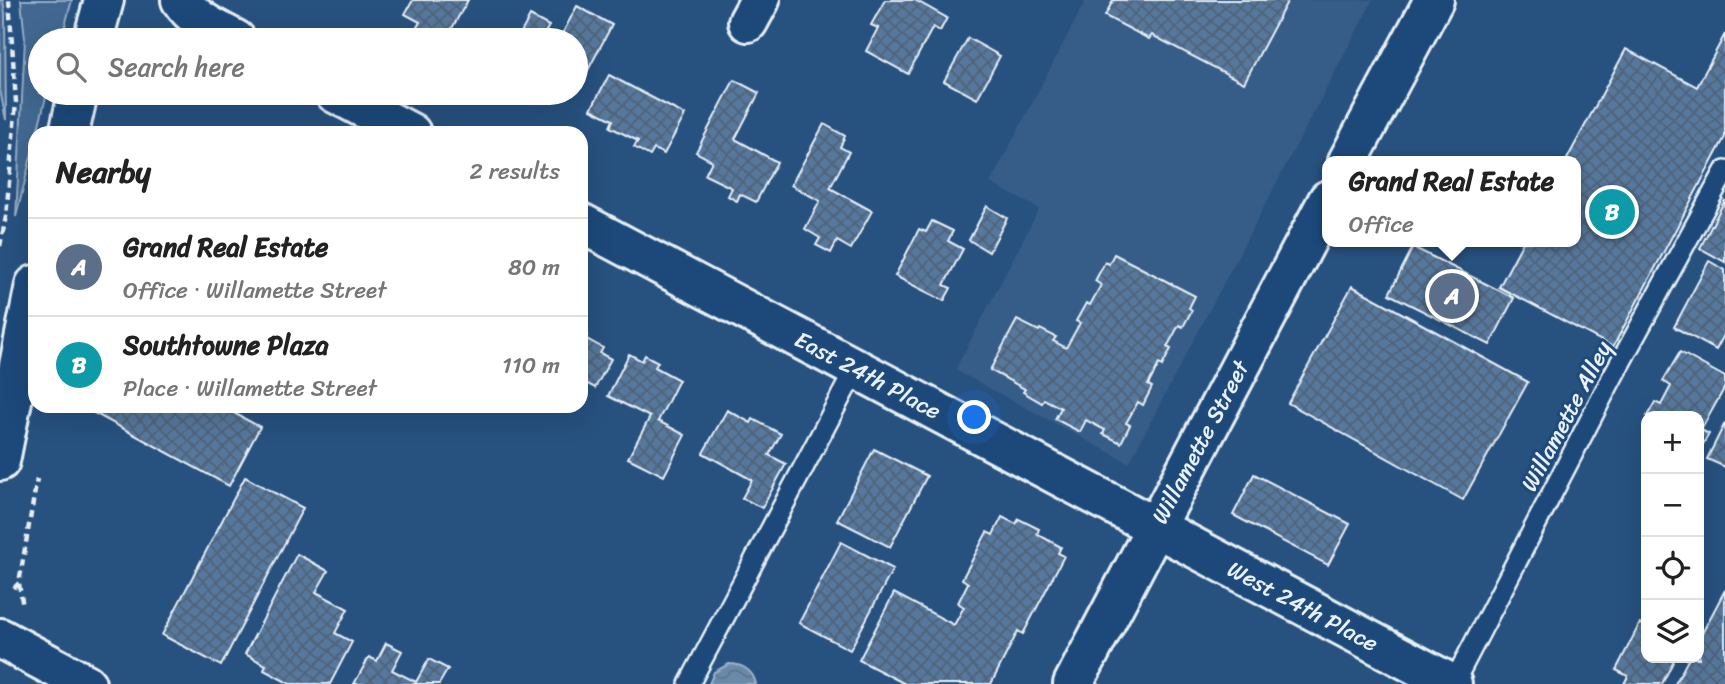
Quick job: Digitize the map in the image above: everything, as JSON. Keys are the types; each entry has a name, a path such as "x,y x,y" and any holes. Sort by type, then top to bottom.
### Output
{"street":[{"path":"96,28 104,0"},
{"path":"181,0 199,20 214,28"},
{"path":"1351,156 1434,0"},
{"path":"71,126 75,105"},
{"path":"358,105 398,126"},
{"name":"Willamette Street","path":"1073,684 1322,211"},
{"name":"East 24th Place","path":"588,227 1154,528"},
{"path":"0,461 28,320"},
{"name":"West 24th Place","path":"1154,528 1452,684"},
{"path":"12,625 86,684"}],"lane":[{"name":"Willamette Alley","path":"1452,684 1613,376 1725,171"},
{"path":"689,684 856,368"}],"path":[{"path":"0,246 6,216 16,103 9,0"},
{"path":"12,625 38,472"},
{"path":"14,588 19,583"}],"shaded area":[{"path":"0,0 3,0 5,13 6,120 0,90"},
{"path":"21,0 72,0 64,28 28,28 28,105 44,105 39,126 28,126 28,169 16,217 25,39"},
{"path":"1086,0 1373,0 1129,463 955,370 1039,209 990,183"}],"water":[{"path":"729,664 746,669 756,684 709,684 714,672"}],"building":[{"path":"413,0 468,0 452,28 417,28 420,22 405,14"},
{"path":"885,0 915,0 947,18 940,31 933,27 908,74 866,51 878,28 871,25"},
{"path":"1113,0 1288,0 1244,83 1152,35 1149,39 1105,16"},
{"path":"577,6 612,25 588,70 588,28 565,28"},
{"path":"530,16 549,26 548,28 524,28"},
{"path":"1725,34 1725,137 1613,347 1499,287 1520,247 1581,247 1581,156 1569,156 1626,49 1697,87"},
{"path":"968,38 1000,56 977,99 944,81"},
{"path":"609,75 685,115 664,154 654,149 650,156 634,147 638,141 610,127 613,120 591,109"},
{"path":"734,80 759,93 735,139 777,162 756,202 740,194 737,201 728,196 732,188 705,175 712,161 696,152"},
{"path":"824,124 845,136 840,147 849,152 830,188 872,211 851,249 837,241 831,253 816,245 820,238 805,229 820,201 791,185"},
{"path":"1725,200 1725,262 1700,248"},
{"path":"987,206 1007,218 989,252 969,240"},
{"path":"932,221 953,231 948,241 963,249 944,285 951,288 944,301 895,276 919,229 926,232"},
{"path":"1413,247 1514,298 1490,345 1389,294"},
{"path":"1114,254 1195,296 1189,308 1192,310 1183,327 1179,325 1167,347 1171,349 1148,385 1152,387 1143,405 1138,402 1126,423 1130,425 1121,443 1103,434 1105,430 1086,420 1080,432 1055,419 1061,408 1044,399 1042,403 1023,392 1025,389 990,370 1017,320 1056,337 1053,341 1066,348 1080,323 1076,321 1086,303 1090,305 1101,285 1095,281 1105,262 1109,264"},
{"path":"1709,261 1725,270 1725,333 1716,350 1674,327"},
{"path":"1352,286 1528,382 1463,500 1288,403"},
{"path":"588,340 603,348 600,353 611,359 595,388 588,384"},
{"path":"1680,352 1725,377 1725,387 1704,425 1704,411 1650,411 1655,402 1661,405 1671,386 1663,381"},
{"path":"629,354 642,361 645,355 658,362 655,367 679,380 658,421 685,435 664,476 628,458 650,417 608,396"},
{"path":"727,410 751,423 753,419 781,434 769,455 786,464 762,508 742,498 752,480 703,453"},
{"path":"94,413 234,413 260,427 229,486"},
{"path":"1725,423 1725,467 1707,459"},
{"path":"874,449 927,476 890,547 837,520"},
{"path":"1254,474 1350,524 1328,565 1233,515"},
{"path":"245,477 303,508 221,666 162,635"},
{"path":"1002,517 1016,524 1019,519 1039,529 1037,534 1061,547 1058,553 1064,556 1023,634 1018,631 991,684 905,684 859,660 894,593 954,625 964,607 958,603 968,583 962,579 987,532 993,535"},
{"path":"841,542 893,569 850,650 799,623"},
{"path":"297,554 328,571 316,592 348,609 335,633 352,642 330,684 290,684 264,670 266,665 245,654"},
{"path":"1725,590 1725,684 1675,684 1686,663 1704,663 1704,630"},
{"path":"1640,623 1641,663 1672,663 1662,684 1624,684 1628,676 1616,670"},
{"path":"386,643 402,651 392,670 416,682 429,659 448,669 439,684 354,684 369,657 377,661"}],"place":[{"name":"Southtowne Plaza","path":"1612,212"},
{"name":"Grand Real Estate","path":"1452,296"}]}
